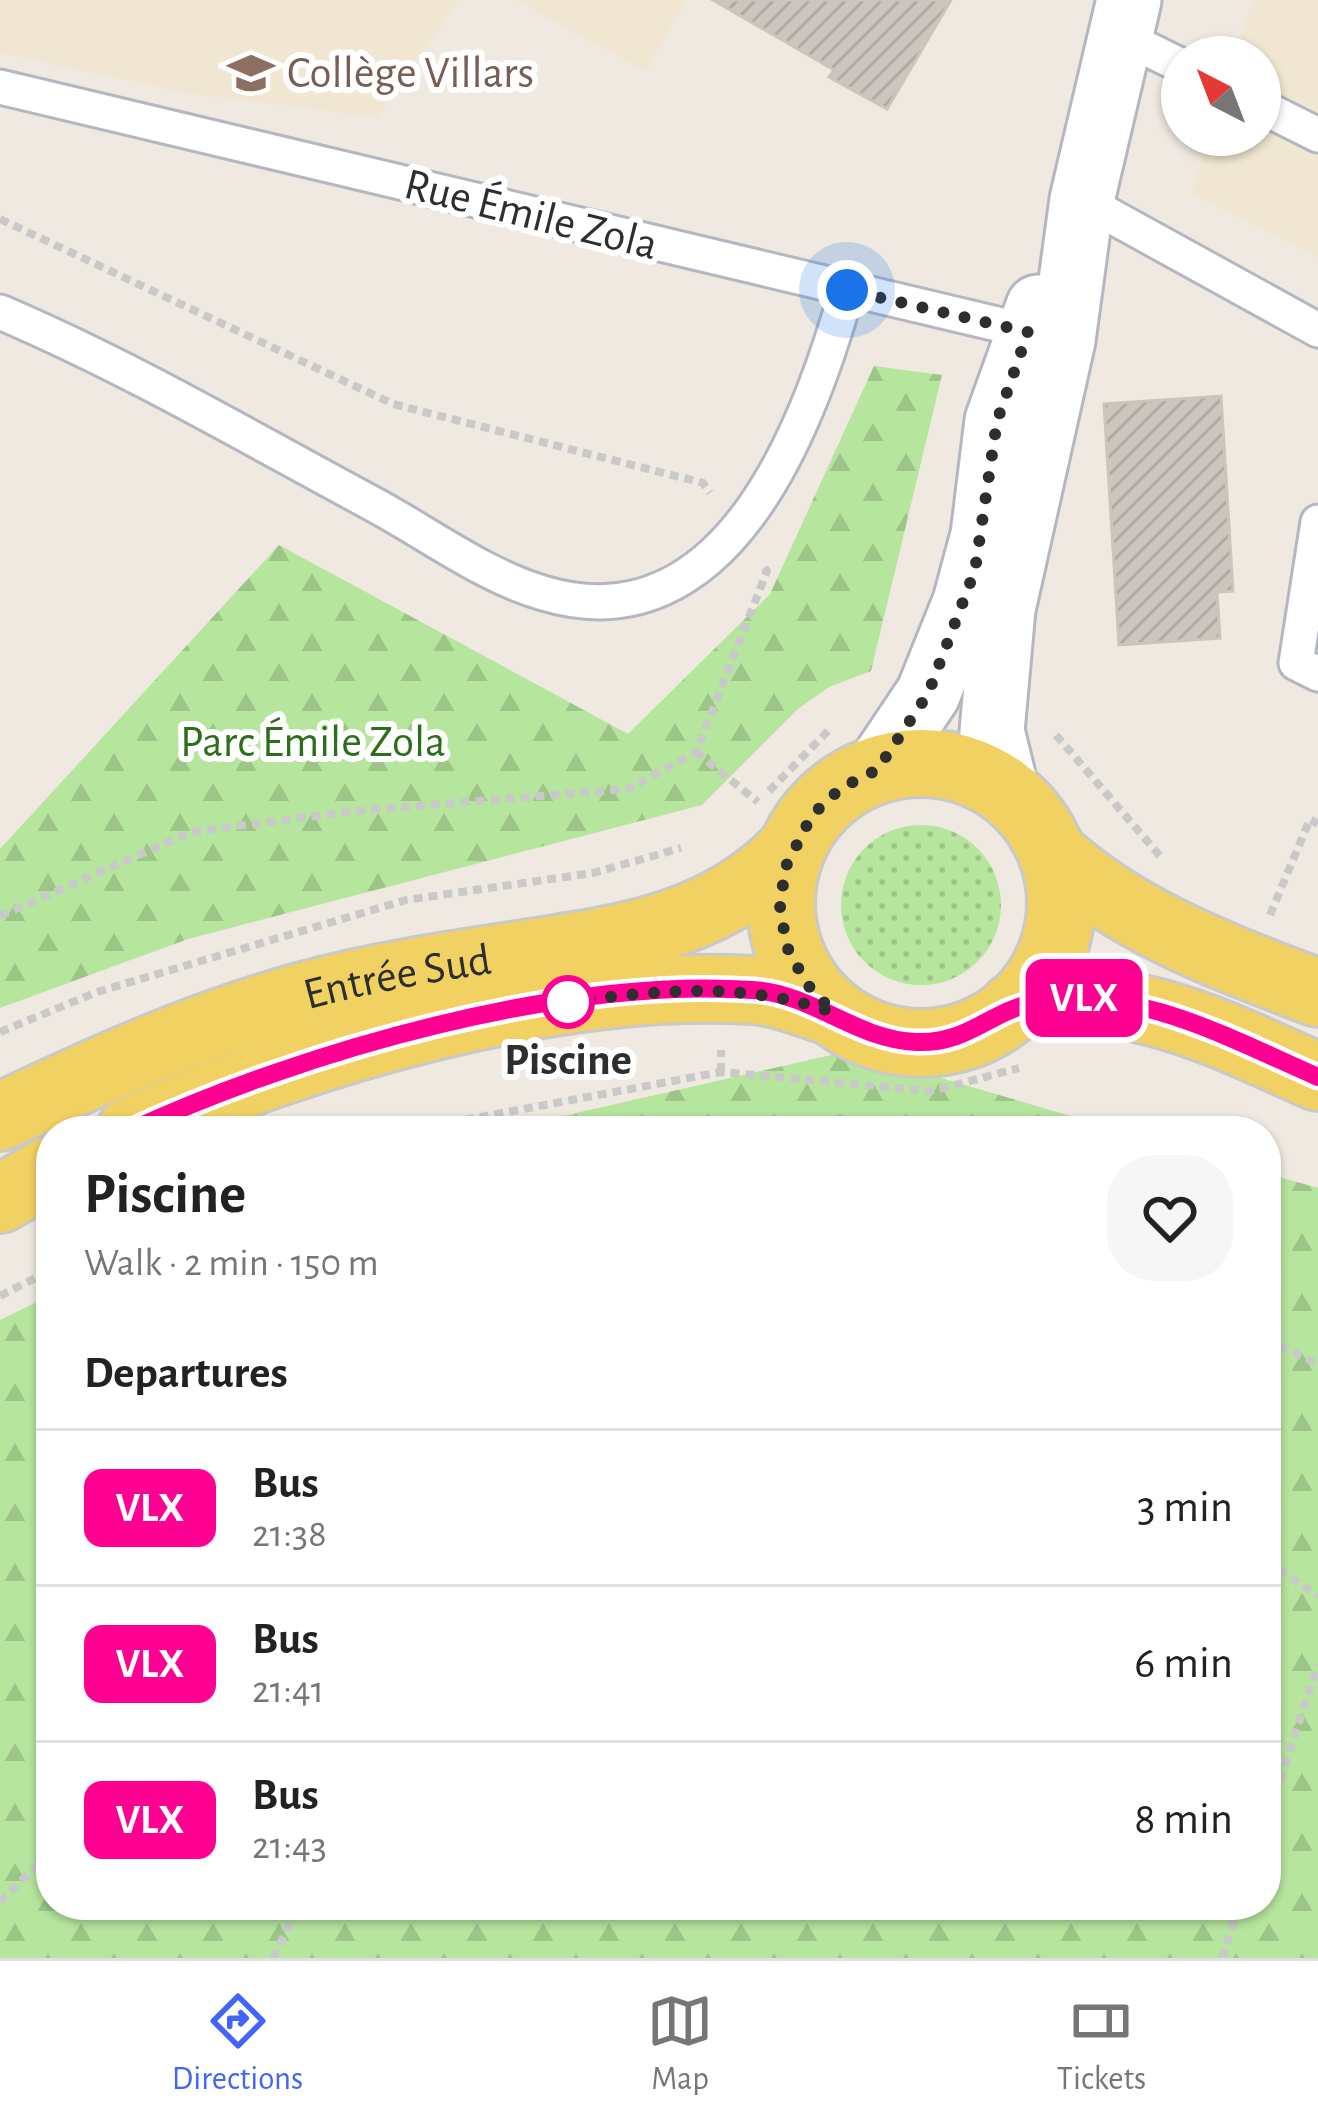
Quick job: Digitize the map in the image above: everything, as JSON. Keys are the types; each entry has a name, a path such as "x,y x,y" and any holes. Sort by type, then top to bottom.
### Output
{"main road":[{"path":"1024,1035 1040,976 1057,937 1061,895 1052,854 1034,820 1007,792 954,766 915,763 857,746 826,800 764,822 787,947 806,983 833,1012 870,1034 935,1042 977,1031 1024,1035 1088,998 1137,1007 1318,1077"},
{"name":"Entrée Sud","path":"0,1117 146,1050 261,1008 414,971 670,926 740,894 764,822"},
{"path":"1052,854 1088,884 1164,929 1318,994"},
{"name":"Entrée Sud","path":"168,1116 255,1081 439,1027 530,1008 628,994 753,990 833,1012"},
{"path":"0,1199 36,1179"}],"street":[{"path":"1007,792 992,731 993,676 1046,336 1125,18"},
{"path":"857,746 928,694 965,602 983,536 997,421 1046,336"}],"lane":[{"path":"1125,18 1161,49"},
{"name":"Rue Émile Zola","path":"0,87 1046,336"},
{"path":"1281,116 1318,135"},
{"path":"1082,200 1318,330"},
{"path":"0,312 93,352 540,593 627,600 661,591 711,557 736,532 806,416 847,290"},
{"path":"1318,522 1296,663 1318,674"}],"path":[{"path":"0,219 393,404 704,483 766,571 696,752 628,789 355,811 191,832 0,916"},
{"path":"1048,727 1166,863"},
{"path":"696,752 764,822 857,746"},
{"path":"1269,916 1310,819 1318,824"},
{"path":"686,866 681,848 699,844"},
{"path":"486,1116 721,1072 932,1091 1024,1035"},
{"path":"0,1296 36,1278"},
{"path":"1281,1346 1318,1364"},
{"path":"1281,1572 1318,1596"},
{"path":"1281,1777 1318,1664"},
{"path":"0,1902 36,1867"},
{"path":"273,1958 291,1920"},
{"path":"1222,1958 1234,1920"}],"shaded area":[{"name":"Collège Villars","path":"0,0 459,0 377,117 187,93 0,53"},
{"name":"Collège Villars","path":"515,0 686,0 646,71"},
{"path":"1253,0 1318,0 1318,257 1192,194 1204,156 1281,156 1281,36 1242,36"}],"green space":[{"name":"Parc Émile Zola","path":"874,366 942,375 871,671 829,687 798,709 702,805 188,939 0,1008 0,849 279,545 628,734 770,594"},
{"path":"921,825 952,831 977,849 995,874 1001,905 995,936 977,961 952,979 921,985 890,979 865,961 847,936 841,905 847,874 865,849 890,831"},
{"path":"849,1051 1071,1116 563,1116"},
{"path":"1281,1177 1318,1188 1318,1958 0,1958 0,1320 36,1302 36,1920 1281,1920"}],"building":[{"path":"713,0 951,0 887,109 829,77 834,70"},
{"path":"1221,396 1233,591 1217,592 1220,638 1119,645 1104,404"}],"bus line":[{"name":"VLX","path":"164,1116 255,1081 455,1023 598,998 673,992 771,992 833,1012 870,1034 913,1042 935,1042 977,1031 1013,1007 1088,998 1173,1017 1318,1077"}],"place":[{"name":"Collège Villars","path":"251,73"},
{"name":"Piscine","path":"568,1002"}],"route":[{"path":"568,1002 628,994 753,990 833,1012 806,983 787,947 780,908 785,868 812,815 841,788 877,770 928,694 975,570 997,421 1028,332 847,290"}]}
